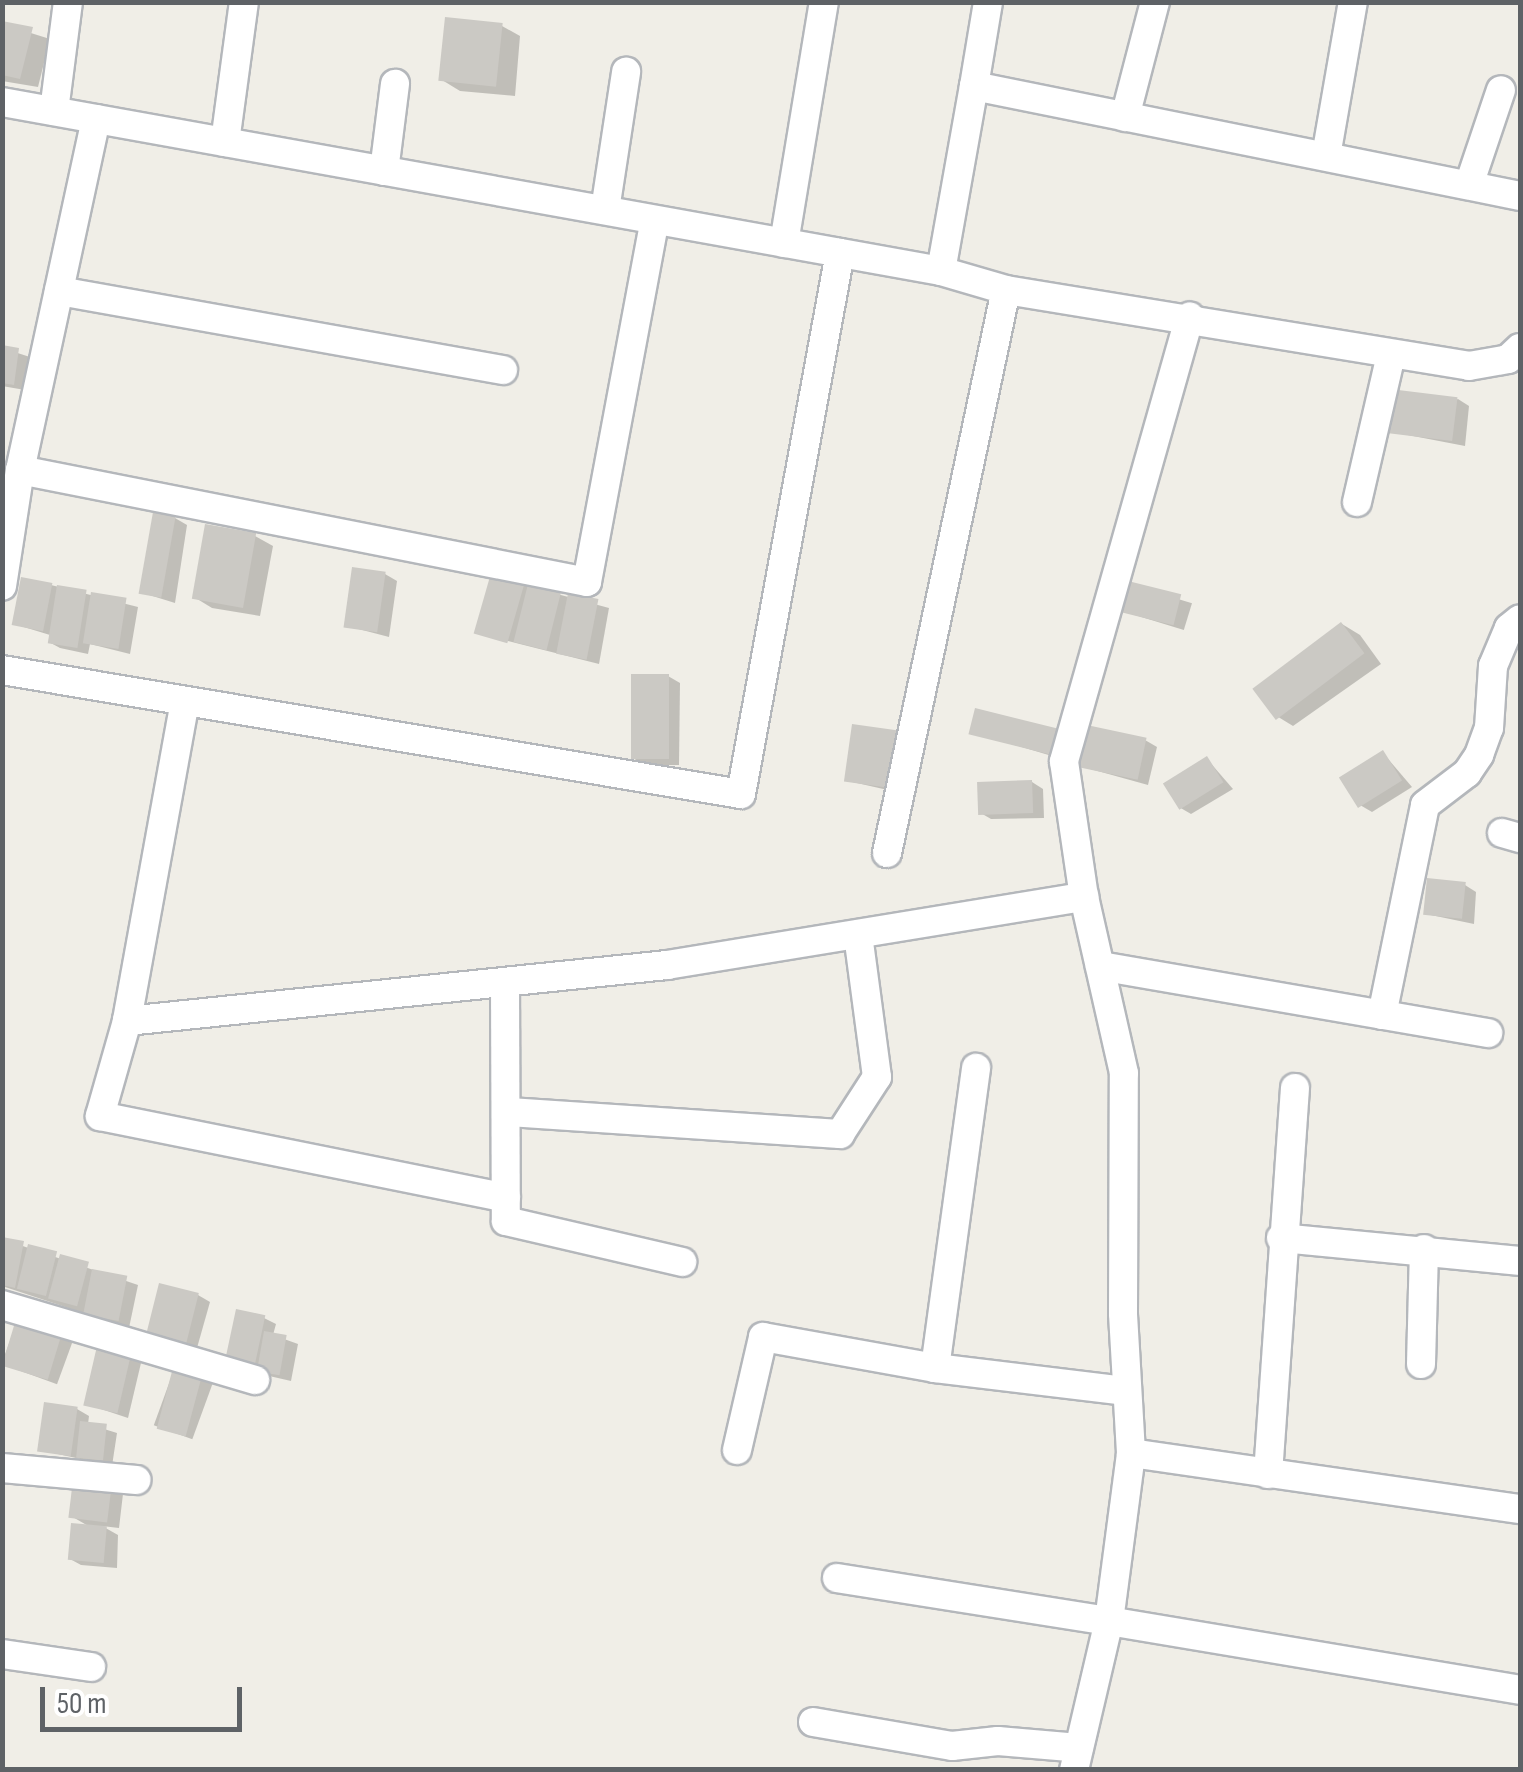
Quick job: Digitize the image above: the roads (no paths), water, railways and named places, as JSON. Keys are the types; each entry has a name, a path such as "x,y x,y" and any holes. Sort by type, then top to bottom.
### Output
{"street":[{"path":"54,111 68,2"},
{"path":"225,142 244,2"},
{"path":"784,243 824,2"},
{"path":"941,271 988,2"},
{"path":"1124,116 1154,2"},
{"path":"1326,156 1353,2"},
{"path":"604,210 626,72"},
{"path":"384,170 395,84"},
{"path":"974,86 1520,196"},
{"path":"1469,185 1500,90"},
{"path":"2,102 941,271 1006,290 1190,316 1392,355 1469,366 1508,360 1520,348"},
{"path":"2,586 20,470 96,119"},
{"path":"20,470 587,582 655,220"},
{"path":"2,670 740,794 840,253"},
{"path":"886,852 1006,290"},
{"path":"59,291 503,370"},
{"path":"813,1722 952,1746 998,1741 1077,1759 1108,1621 1131,1454 1125,1392 1124,1073 1084,897 1064,761 1190,316"},
{"path":"1358,502 1392,355"},
{"path":"1382,1015 1426,805 1467,773 1479,754 1489,728 1493,666 1509,628 1520,619"},
{"path":"185,701 127,1022 100,1116 506,1198"},
{"path":"127,1022 667,966 1084,897"},
{"path":"508,1112 840,1134 877,1077 858,934"},
{"path":"1100,966 1488,1033"},
{"path":"505,982 506,1220 682,1262"},
{"path":"935,1368 976,1068"},
{"path":"1268,1474 1281,1238 1295,1088"},
{"path":"1281,1238 1520,1261"},
{"path":"1421,1364 1424,1250"},
{"path":"2,1304 254,1380"},
{"path":"737,1450 763,1338 935,1368 1125,1392"},
{"path":"1131,1454 1520,1509"},
{"path":"2,1468 136,1480"},
{"path":"836,1578 1520,1690"},
{"path":"2,1654 91,1667"}]}
